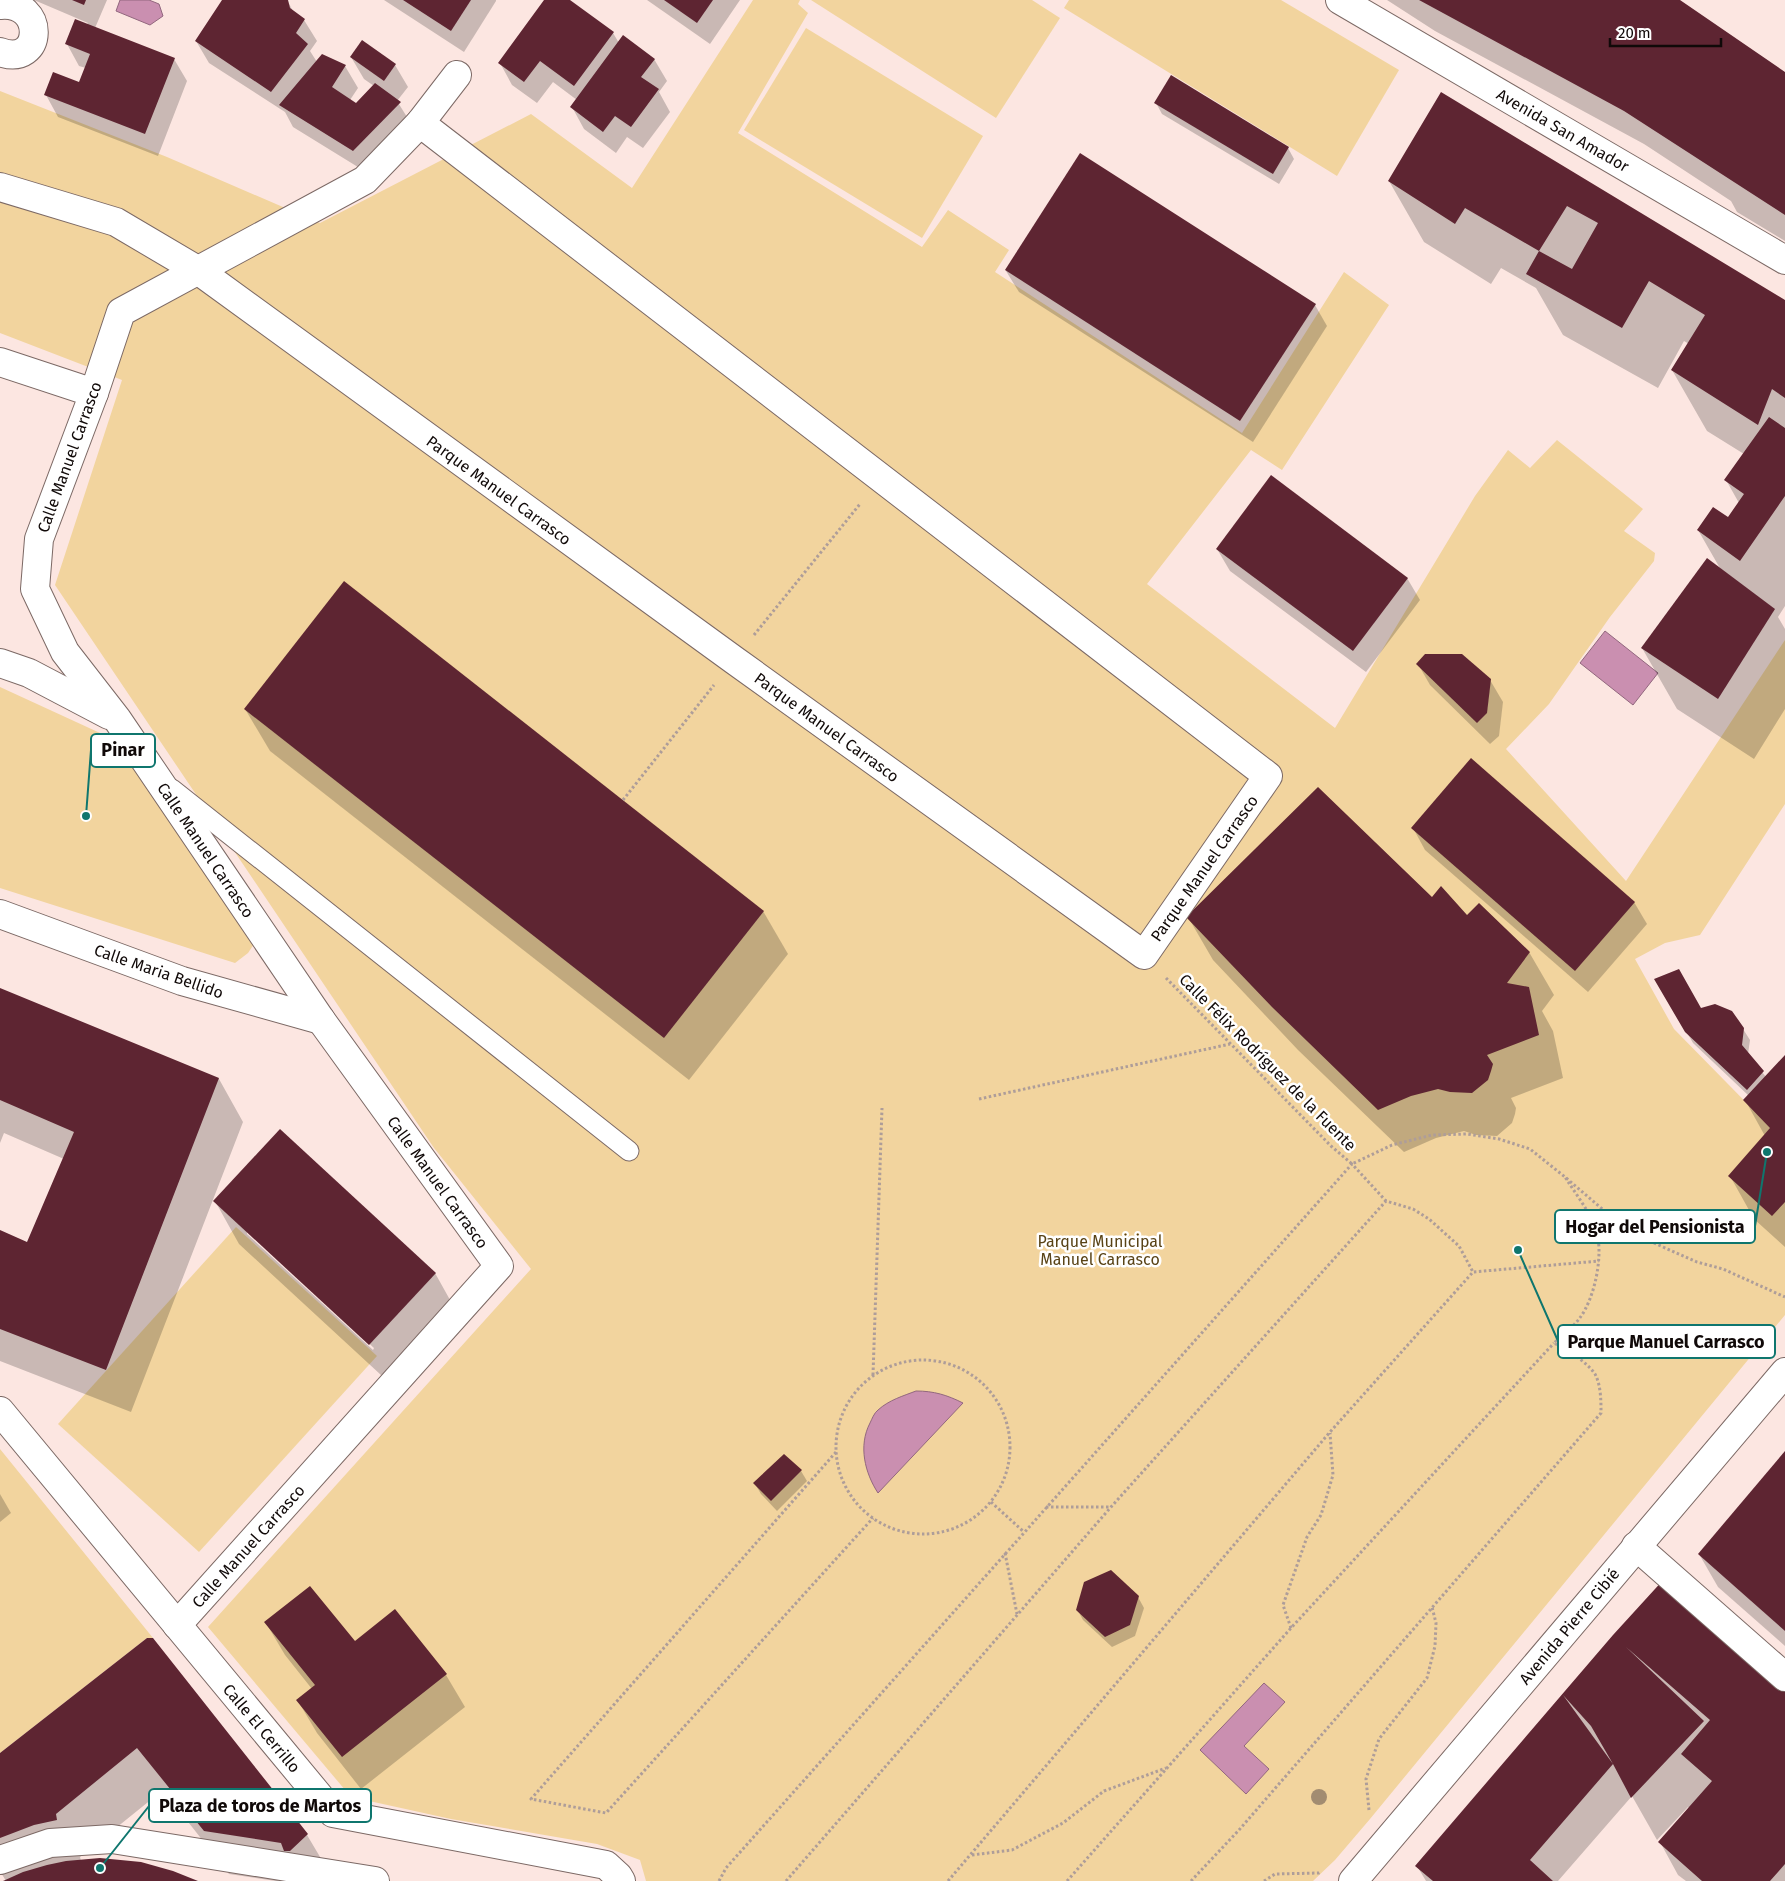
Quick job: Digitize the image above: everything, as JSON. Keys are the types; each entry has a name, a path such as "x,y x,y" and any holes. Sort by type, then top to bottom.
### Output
{"street":[{"name":"Avenida San Amador","path":"1340,0 1785,260"},
{"path":"0,5 10,3 26,9 31,15 35,32 28,47 21,52 13,54 0,52"},
{"name":"Calle Manuel Carrasco","path":"177,1625 499,1266 321,1020 117,719 66,652 35,589 38,539 94,393 121,312 364,180 420,123 457,75"},
{"name":"Parque Manuel Carrasco","path":"0,187 116,222 199,271 1144,955 1268,776 420,123"},
{"path":"0,362 94,393"},
{"path":"0,663 29,673 117,719"},
{"name":"Calle Maria Bellido","path":"0,914 182,981 321,1020"},
{"name":"Avenida Pierre Cibié","path":"1353,1881 1785,1372"},
{"name":"Calle El Cerrillo","path":"0,1411 333,1813 606,1865 621,1881"},
{"path":"1636,1546 1785,1677"},
{"path":"0,1860 50,1843 112,1839 375,1881"}],"lane":[{"path":"156,777 629,1151"}],"path":[{"path":"623,800 881,478"},
{"name":"Calle Félix Rodríguez de la Fuente","path":"1144,955 1330,1146 1352,1164 1392,1145 1432,1135 1467,1134 1499,1139 1530,1149 1566,1177 1629,1232 1697,1262 1723,1269 1785,1297"},
{"path":"979,1099 1230,1044"},
{"path":"873,1375 882,1108"},
{"path":"719,1881 726,1868 1352,1164 1386,1202 1413,1209 1429,1219 1458,1246 1473,1272"},
{"path":"1067,1881 1291,1628 1554,1343 1580,1318 1592,1293 1599,1261 1599,1242 1595,1227 1566,1177"},
{"path":"786,1881 1110,1507 1386,1202"},
{"path":"948,1881 1330,1432 1473,1272 1599,1261"},
{"path":"1191,1881 1239,1830 1601,1413 1600,1392 1595,1374 1572,1352 1554,1343"},
{"path":"925,1359 952,1364 976,1377 995,1397 1007,1422 1011,1449 1006,1476 997,1494 985,1510 969,1522 950,1530 930,1534 910,1534 891,1528 873,1518 854,1500 841,1477 836,1452 839,1422 852,1396 873,1375 898,1363 925,1359"},
{"path":"1291,1628 1282,1605 1307,1537 1322,1515 1333,1474 1330,1432"},
{"path":"836,1452 532,1799 606,1813 873,1518"},
{"path":"991,1502 1024,1532"},
{"path":"1046,1508 1110,1507"},
{"path":"1005,1553 1017,1615"},
{"path":"1369,1811 1366,1779 1379,1740 1427,1678 1436,1646 1436,1623 1432,1607"},
{"path":"972,1855 1012,1850 1063,1823 1104,1792 1167,1767"},
{"path":"1264,1881 1274,1874 1319,1874 1326,1867"}],"green space":[{"name":"Parque Municipal Manuel Carrasco","path":"753,0 800,0 798,4 808,13 738,133 922,247 948,210 1009,250 995,272 1242,433 1344,272 1389,305 1282,470 1251,450 1147,584 1335,728 1475,496 1508,450 1530,468 1557,440 1643,509 1624,531 1655,553 1654,561 1610,617 1549,704 1506,749 1626,881 1785,640 1785,804 1700,935 1665,943 1635,959 1674,1029 1785,1142 1785,1315 1370,1819 1335,1860 1313,1881 646,1881 640,1860 597,1844 451,1819 351,1797 208,1627 531,1269 434,1148 55,585 122,380 0,333 0,91 167,157 320,223 531,114 632,188"},
{"path":"811,0 1032,0 1060,18 996,118"},
{"path":"1069,0 1281,0 1399,70 1337,176 1064,8"},
{"path":"806,28 983,136 922,238 744,130"},
{"path":"0,687 124,744 254,944 248,953 235,963 0,888"},
{"path":"236,1227 377,1356 199,1552 58,1424"},
{"path":"0,1449 153,1638 147,1638 0,1753"}],"shaded area":[{"path":"120,0 149,0 159,4 163,16 150,25 116,11"},
{"path":"1605,631 1658,673 1633,705 1580,663"},
{"path":"916,1391 940,1394 963,1403 878,1493 873,1485 865,1459 864,1441 866,1432 873,1416 878,1410 891,1401"},
{"path":"1264,1683 1285,1702 1244,1746 1269,1769 1246,1794 1200,1750"}],"building":[{"path":"72,0 86,0 84,5"},
{"path":"222,0 288,0 290,8 305,19 296,33 308,44 271,92 195,41"},
{"path":"403,0 471,0 451,31"},
{"path":"544,0 570,0 614,32 574,86 540,61 524,82 498,63"},
{"path":"664,0 713,0 697,23"},
{"path":"1419,0 1680,0 1785,72 1785,215 1624,111"},
{"path":"75,19 175,58 145,134 44,95 53,72 79,82 90,54 65,44"},
{"path":"623,35 655,59 641,77 659,89 631,127 615,116 603,132 570,107"},
{"path":"362,40 396,64 384,81 350,57"},
{"path":"322,54 346,65 332,87 356,103 375,83 401,102 353,151 279,105"},
{"path":"1171,75 1289,147 1273,174 1154,103"},
{"path":"1441,92 1785,300 1785,398 1772,389 1758,425 1671,370 1705,315 1649,281 1622,328 1526,274 1539,251 1465,208 1455,224 1388,181","holes":["1567,206 1598,223 1572,269 1539,251"]},
{"path":"1080,153 1316,304 1240,421 1005,270"},
{"path":"1769,417 1785,428 1785,496 1740,561 1697,530 1713,507 1728,517 1744,494 1724,480"},
{"path":"1271,475 1408,578 1353,651 1216,549"},
{"path":"1707,558 1775,609 1718,699 1641,648"},
{"path":"344,581 764,911 664,1038 244,709"},
{"path":"1425,654 1462,654 1491,679 1487,713 1477,723 1416,664"},
{"path":"1471,758 1635,902 1575,971 1411,828"},
{"path":"1318,787 1432,897 1441,886 1467,915 1479,903 1530,952 1507,983 1529,987 1539,1035 1487,1055 1493,1064 1488,1080 1472,1093 1450,1092 1438,1089 1411,1096 1378,1110 1272,1007 1186,917"},
{"path":"1679,969 1701,1008 1715,1004 1732,1011 1744,1028 1742,1045 1764,1071 1747,1090 1685,1032 1654,979"},
{"path":"0,988 219,1078 106,1370 0,1329 0,1230 27,1242 74,1132 0,1100"},
{"path":"1785,1055 1785,1202 1772,1216 1728,1176 1770,1128 1743,1100"},
{"path":"280,1129 436,1273 369,1345 213,1201"},
{"path":"1785,1451 1785,1631 1698,1554"},
{"path":"784,1454 802,1470 771,1501 753,1483"},
{"path":"1111,1570 1139,1596 1130,1625 1105,1637 1076,1610 1084,1582"},
{"path":"1665,1578 1785,1684 1785,1864 1770,1881 1702,1881 1658,1842 1712,1781 1681,1754 1710,1720 1626,1647 1704,1721 1631,1798 1613,1764 1530,1860 1553,1881 1433,1881 1415,1866 1613,1635","holes":["1563,1695 1591,1726 1613,1764"]},
{"path":"310,1586 355,1641 395,1609 447,1674 342,1757 296,1700 315,1685 264,1622"},
{"path":"147,1638 153,1638 308,1834 290,1851 284,1851 281,1843 204,1831 137,1748 56,1814 57,1820 34,1825 0,1838 0,1753"},
{"path":"100,1858 141,1862 173,1871 198,1881 3,1881 23,1872 47,1865"}],"place":[{"name":"Pinar","path":"86,816"},
{"name":"Hogar del Pensionista","path":"1767,1152"},
{"name":"Parque Manuel Carrasco","path":"1518,1250"},
{"name":"Plaza de toros de Martos","path":"100,1868"}]}
